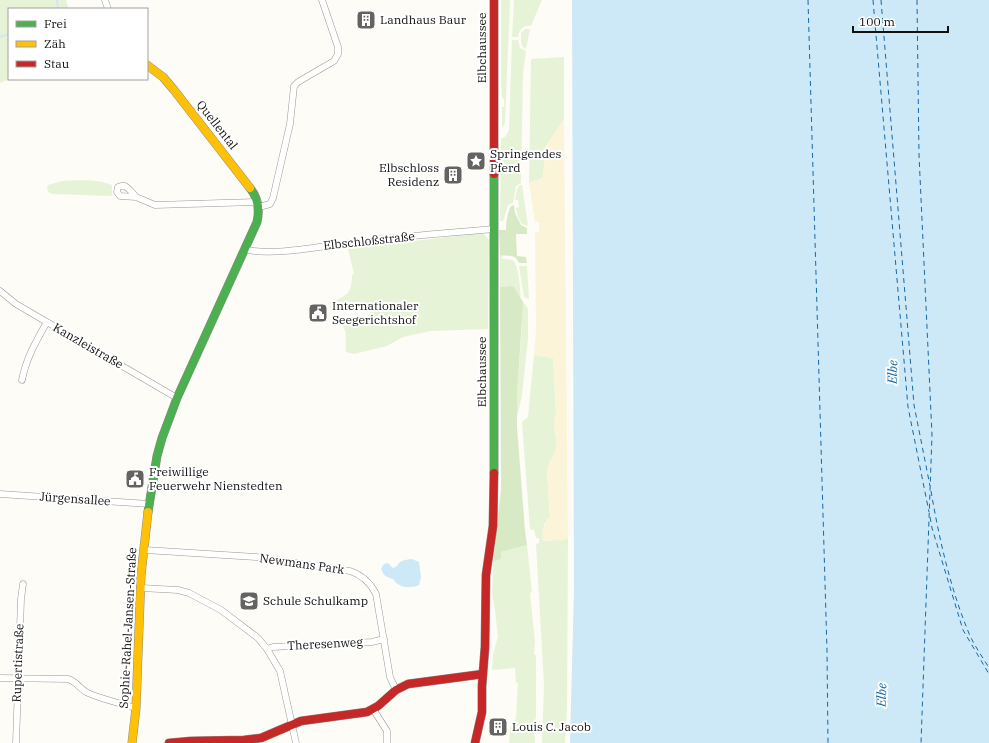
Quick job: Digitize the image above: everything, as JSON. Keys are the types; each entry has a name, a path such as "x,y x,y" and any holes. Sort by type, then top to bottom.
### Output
{"street":[{"path":"136,197 155,205 270,204 274,198 290,124 294,86 298,82 334,61 338,54 338,47 322,0"},
{"name":"Elbchaussee","path":"475,743 482,719 483,674 486,641 486,575 493,526 494,489 494,0"},
{"name":"Quellental","path":"148,66 163,77 174,90 252,191 258,205"},
{"name":"Sophie-Rahel-Jansen-Straße","path":"132,743 136,708 144,550 149,504 159,446 177,398 257,222 258,205"},
{"name":"Elbschloßstraße","path":"245,249 253,252 280,251 494,229"},
{"name":"Kanzleistraße","path":"0,291 10,301 177,398"},
{"path":"22,380 24,366 33,346 47,322"},
{"name":"Jürgensallee","path":"0,494 149,504"},
{"name":"Newmans Park","path":"144,550 256,557 350,571 360,575 373,588 377,600 391,681 396,690"},
{"name":"Rupertistraße","path":"16,743 17,678 23,584"},
{"path":"141,588 178,590 194,595 228,614 254,634 267,649 280,671 296,743"},
{"name":"Theresenweg","path":"267,649 274,647 372,642 384,639"},
{"path":"169,743 187,740 260,741 293,724 310,720 360,714 373,710 402,686 414,683 483,674"},
{"path":"0,678 68,679 74,681 86,692 136,708"},
{"path":"373,710 387,731 387,743"}],"green space":[{"path":"0,0 66,0 67,8 8,8 8,79 0,83"},
{"path":"501,0 510,0 505,123 502,129 502,107 504,107 504,99 502,98 501,82"},
{"path":"514,0 542,0 531,26 522,28 518,37 512,37"},
{"path":"525,29 530,29 526,49 522,46 521,41 521,33"},
{"path":"512,40 518,40 520,48 526,51 523,73 521,183 516,186 513,203 508,205 503,221 500,221 501,139 506,136 509,129"},
{"path":"564,57 564,119 546,146 543,178 529,183 531,59"},
{"path":"87,180 106,183 112,185 112,196 53,194 48,192 48,185 62,181"},
{"path":"520,185 522,185 528,226 522,224 518,217 516,208 519,207 518,200 515,200 517,190"},
{"path":"514,205 515,213 521,225 527,228 527,234 516,234 517,256 526,257 527,263 519,263 513,257 500,255 499,230 506,230 509,212 511,206"},
{"path":"481,233 486,236 489,242 488,329 431,331 403,337 387,346 354,354 346,352 346,333 339,322 360,323 370,319 370,312 366,306 359,304 347,305 332,313 330,302 344,296 347,293 351,286 352,275 354,274 348,249"},
{"path":"500,255 502,255 502,259 512,260 516,266 520,283 521,297 511,286 500,287"},
{"path":"519,266 527,266 529,299 524,297"},
{"path":"500,287 514,287 523,302 517,396 517,427 527,545 501,552 501,559 493,562 501,489"},
{"path":"522,300 528,309 528,339 522,395 517,418 522,323"},
{"path":"534,355 553,358 556,414 554,427 557,445 554,455 549,463 547,474 550,516 544,525 543,541 568,539 567,709 565,743 542,743 544,685 536,544 539,543 539,538 536,538 534,530 530,529 522,422 528,417"},
{"path":"527,545 532,592 530,593 535,642 534,654 536,656 535,743 509,743 510,729 516,718 518,683 516,683 515,668 492,670 493,654 498,637 492,595 493,562 501,559 501,552"}],"sand":[{"path":"564,119 568,539 543,541 542,531 550,516 547,474 549,463 554,455 557,445 554,427 556,414 553,358 534,355 536,329 535,232 539,232 539,222 535,222 529,183 543,178 546,146"}],"water":[{"name":"Elbe","path":"572,0 989,0 989,743 570,743 574,589"},
{"path":"412,559 419,562 421,577 419,585 416,586 401,586 393,579 386,576 381,569 384,564 388,563 393,568 401,561"}],"waterway":[{"path":"57,0 58,8"},
{"path":"0,37 8,34"}],"ferry route":[{"path":"808,0 827,651 828,743"},
{"path":"873,0 908,407 929,512"},
{"path":"881,0 914,405 930,486"},
{"path":"917,0 919,155 932,435 921,743"},
{"path":"931,491 941,544 950,580 970,636 989,668"},
{"path":"930,517 963,630 989,674"}],"traffic: fast":[{"path":"494,174 494,473"},
{"path":"148,512 157,456 177,398 257,222 258,204 250,188"}],"traffic: slow":[{"path":"148,66 163,77 174,90 250,188"},
{"path":"132,743 136,708 141,575 148,512"}],"traffic: jam":[{"path":"494,0 494,174"},
{"path":"475,743 482,712 486,575 493,526 494,473"},
{"path":"169,743 261,738 301,721 367,712 378,706 396,690 408,684 483,674"}],"place":[{"name":"Landhaus Baur","path":"366,20"},
{"name":"Springendes Pferd","path":"476,161"},
{"name":"Elbschloss Residenz","path":"453,175"},
{"name":"Internationaler Seegerichtshof","path":"318,313"},
{"name":"Freiwillige Feuerwehr Nienstedten","path":"135,479"},
{"name":"Schule Schulkamp","path":"249,601"},
{"name":"Louis C. Jacob","path":"498,727"}]}
